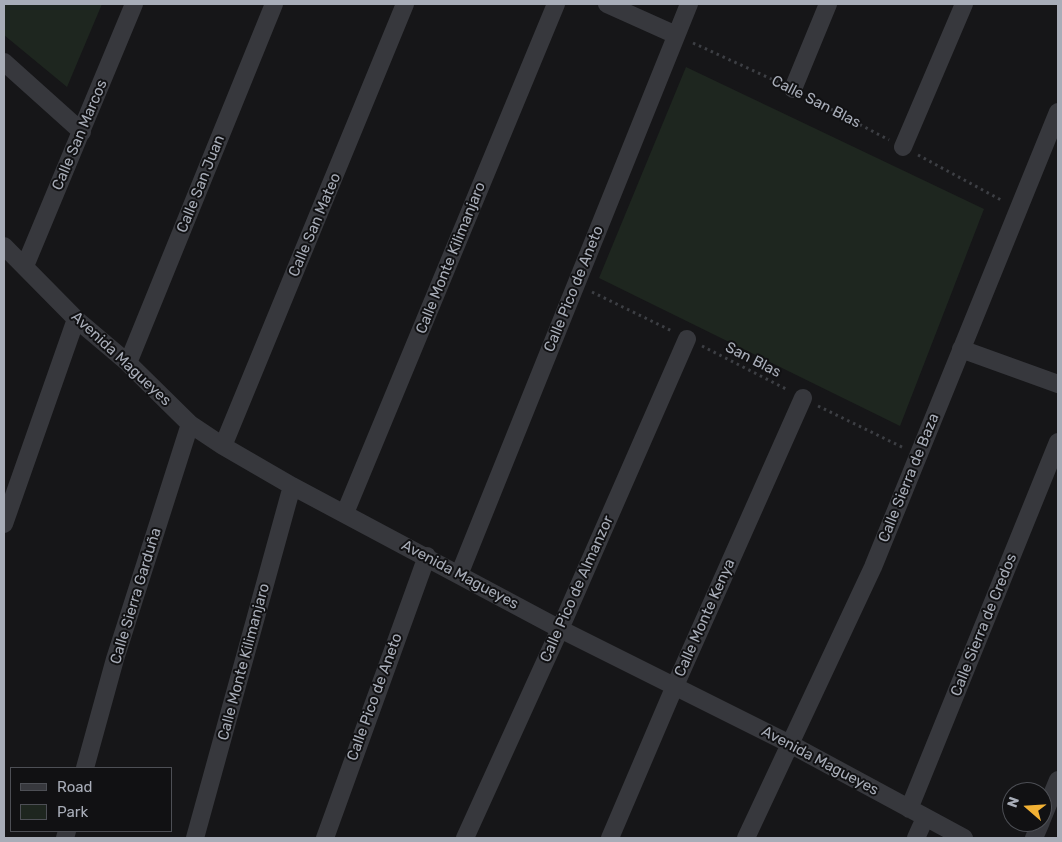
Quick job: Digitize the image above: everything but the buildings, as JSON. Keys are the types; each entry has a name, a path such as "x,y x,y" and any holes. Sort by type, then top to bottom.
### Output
{"street":[{"name":"Calle San Marcos","path":"25,266 134,4"},
{"name":"Calle San Juan","path":"128,363 274,4"},
{"name":"Calle San Mateo","path":"223,446 404,4"},
{"name":"Calle Monte Kilimanjaro","path":"346,513 556,4"},
{"path":"607,4 676,35"},
{"name":"Calle Pico de Aneto","path":"459,575 688,4"},
{"path":"793,89 828,4"},
{"path":"904,147 964,4"},
{"path":"4,62 82,132"},
{"name":"Calle Sierra de Baza","path":"746,838 874,567 1058,112"},
{"name":"Avenida Magueyes","path":"4,246 76,319 128,363 190,424 223,446 292,486 427,556 560,629 674,688 790,744 964,838"},
{"path":"4,524 76,319"},
{"name":"Calle Pico de Almanzor","path":"465,838 560,629 687,338"},
{"path":"961,349 1058,384"},
{"name":"Calle Monte Kenya","path":"610,838 674,688 803,398"},
{"name":"Calle Sierra Garduña","path":"85,767 115,659 190,424"},
{"name":"Calle Sierra de Credos","path":"909,809 1058,442"},
{"name":"Calle Monte Kilimanjaro","path":"195,838 292,486"},
{"name":"Calle Pico de Aneto","path":"325,838 427,556"},
{"path":"1052,794 1058,780"},
{"path":"916,838 925,818"}],"path":[{"name":"Calle San Blas","path":"676,35 793,89 1019,210"},
{"name":"San Blas","path":"576,284 919,456"}],"green space":[{"path":"4,4 102,4 67,87 4,35"},
{"path":"686,67 984,209 900,426 599,278"}]}
